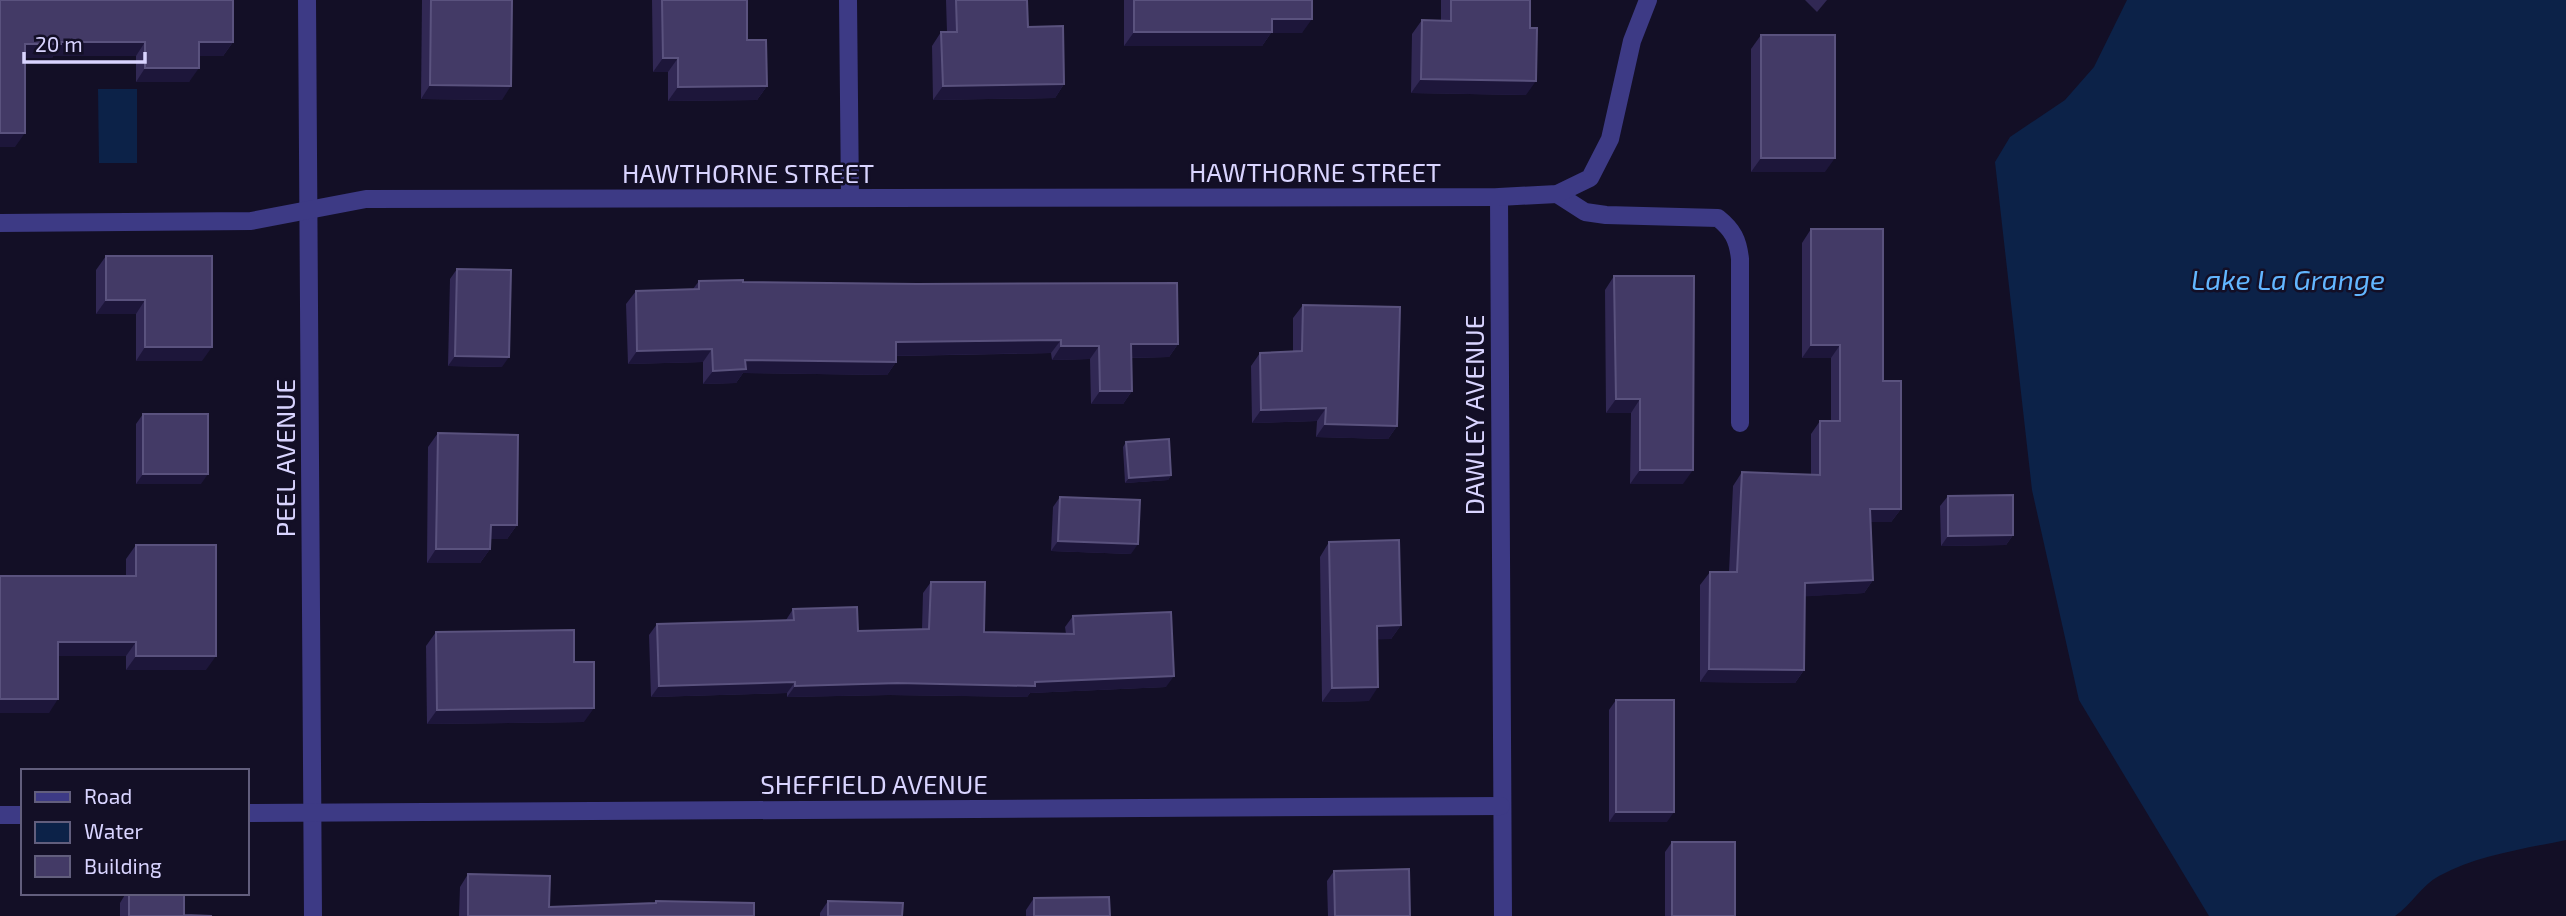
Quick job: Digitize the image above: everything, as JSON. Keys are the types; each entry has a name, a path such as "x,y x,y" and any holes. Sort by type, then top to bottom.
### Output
{"street":[{"name":"PEEL AVENUE","path":"307,0 313,916"},
{"path":"848,0 850,198"},
{"path":"1499,197 1557,194 1590,178 1611,139 1632,41 1648,0"},
{"path":"1557,194 1585,212 1718,218 1731,229 1738,242 1740,259 1740,423"},
{"name":"HAWTHORNE STREET","path":"0,223 251,221 366,199 1499,197"},
{"name":"DAWLEY AVENUE","path":"1499,197 1503,916"},
{"name":"SHEFFIELD AVENUE","path":"248,813 1501,806"},
{"path":"0,815 21,815"}],"water":[{"name":"Lake La Grange","path":"2127,0 2566,0 2566,840 2501,854 2454,869 2433,880 2395,916 2209,916 2079,700 2032,490 1995,162 2010,137 2065,100 2094,67"},
{"path":"98,89 137,89 137,163 99,163"}],"building":[{"path":"0,0 233,0 233,42 199,42 199,68 145,68 145,42 25,44 25,133 0,133"},
{"path":"431,0 512,0 511,86 430,85"},
{"path":"662,0 747,0 747,40 766,40 767,86 678,87 678,58 663,58"},
{"path":"956,0 1027,0 1028,27 1063,26 1064,84 943,86 941,32 957,32"},
{"path":"1134,0 1312,0 1312,19 1272,19 1272,32 1134,32"},
{"path":"1451,0 1530,0 1530,28 1537,28 1536,81 1421,79 1422,20 1451,21"},
{"path":"1761,35 1835,35 1835,158 1761,158"},
{"path":"1811,229 1883,229 1883,381 1901,381 1901,509 1870,509 1873,580 1805,583 1804,670 1709,669 1710,572 1737,572 1742,472 1820,475 1820,421 1840,421 1840,345 1811,345"},
{"path":"106,256 212,256 212,347 145,347 145,300 106,300"},
{"path":"457,269 511,270 509,357 455,356"},
{"path":"1614,276 1694,276 1693,470 1640,470 1640,399 1616,399"},
{"path":"699,281 917,284 1177,283 1178,344 1131,344 1132,391 1100,391 1099,346 1061,346 1061,340 896,342 896,362 745,360 746,369 713,371 712,349 637,351 636,291 699,289"},
{"path":"1303,305 1400,307 1397,426 1325,424 1326,408 1261,410 1260,353 1302,351"},
{"path":"143,414 208,414 208,474 143,474"},
{"path":"438,433 518,435 517,525 491,525 490,549 436,549"},
{"path":"1169,439 1171,475 1129,478 1126,442"},
{"path":"2013,495 2013,535 1948,536 1948,496"},
{"path":"1060,497 1140,500 1138,544 1058,541"},
{"path":"1399,540 1401,625 1377,626 1378,687 1332,688 1329,542"},
{"path":"136,545 216,545 216,656 136,656 136,642 58,642 58,699 0,699 0,576 136,576"},
{"path":"931,582 985,582 984,632 1074,634 1073,616 1171,612 1174,676 1035,682 1035,686 897,683 795,686 795,682 659,686 657,624 794,620 793,609 857,607 858,631 929,629"},
{"path":"574,630 574,662 594,662 594,708 437,710 436,632"},
{"path":"1616,700 1674,700 1674,812 1616,812"},
{"path":"1672,842 1735,842 1735,916 1672,916"},
{"path":"1409,869 1410,916 1335,916 1334,871"},
{"path":"468,874 550,876 549,907 656,901 754,903 754,916 468,916"},
{"path":"129,895 184,895 184,915 212,916 129,916"},
{"path":"1109,897 1110,916 1034,916 1034,898"},
{"path":"828,901 903,903 902,916 828,916"}]}
